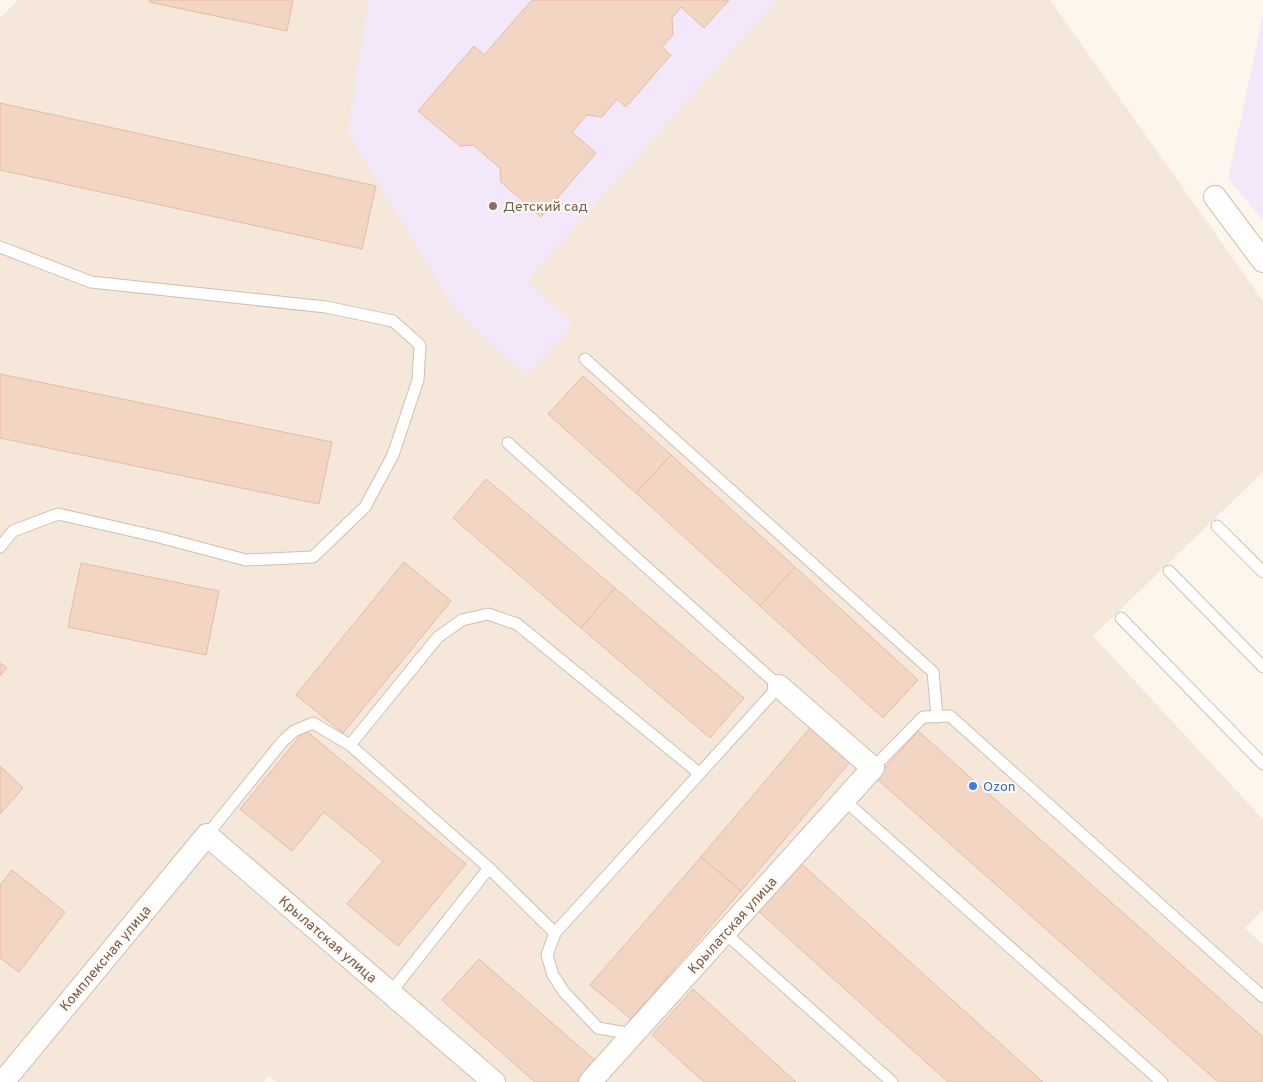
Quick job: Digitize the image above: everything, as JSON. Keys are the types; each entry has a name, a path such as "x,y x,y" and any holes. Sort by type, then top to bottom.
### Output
{"street":[{"path":"1215,197 1263,261"},
{"path":"779,686 873,768"},
{"name":"Крылатская улица","path":"598,1079 633,1034 873,768"},
{"name":"Крылатская улица","path":"207,835 494,1082"},
{"name":"Комплексная улица","path":"3,1082 207,835"}],"lane":[{"path":"0,247 91,282 326,307 393,321 420,345 418,380 393,455 365,507 313,558 246,560 159,537 58,514 14,531 0,547"},
{"path":"585,359 933,672 937,716"},
{"path":"508,443 779,686 555,933 547,955 553,975 564,992 598,1028 633,1034"},
{"path":"1217,526 1263,572"},
{"path":"1170,571 1263,667"},
{"path":"350,745 438,637 462,620 488,614 517,624 699,773"},
{"path":"1122,618 1263,764"},
{"path":"873,768 923,717 950,716 1263,997"},
{"path":"207,835 282,742 294,731 313,723 350,745 489,868 555,933"},
{"path":"844,800 1162,1082"},
{"path":"391,992 489,868"},
{"path":"725,933 892,1082"}],"shaded area":[{"path":"18,0 1050,0 1263,301 1263,472 1093,636 1263,819 1263,910 1245,928 1263,945 1263,1082 276,1082 269,1076 264,1082 0,1082 0,18"},
{"name":"Детский сад","path":"368,0 777,0 527,281 573,325 526,376 455,310 348,132"},
{"path":"1263,15 1263,220 1228,179"}],"building":[{"path":"150,0 293,0 287,31 149,2"},
{"path":"532,0 729,0 704,28 681,7 672,18 673,35 662,47 671,55 626,107 617,99 602,117 587,115 572,132 596,153 541,217 501,182 500,168 473,145 460,146 418,111 474,46 484,55"},
{"path":"0,103 376,186 362,249 0,170"},
{"path":"0,374 332,442 319,504 0,438"},
{"path":"583,376 671,455 636,493 548,414"},
{"path":"671,455 795,567 760,606 636,493"},
{"path":"486,479 615,588 581,628 453,518"},
{"path":"404,562 451,601 343,733 296,695"},
{"path":"81,563 219,591 206,655 68,627"},
{"path":"795,567 918,680 883,718 760,606"},
{"path":"615,588 744,698 710,738 581,628"},
{"path":"0,663 7,668 0,676"},
{"path":"810,728 850,762 741,891 701,857"},
{"path":"305,730 466,864 398,946 347,904 383,861 324,812 292,851 240,809"},
{"path":"918,731 1263,1037 1263,1082 1218,1082 876,778"},
{"path":"0,766 23,788 0,814"},
{"path":"701,857 741,891 631,1019 590,985"},
{"path":"797,860 1043,1082 948,1082 755,908"},
{"path":"12,870 65,912 19,972 0,958 0,885"},
{"path":"479,959 598,1063 580,1082 535,1082 442,1000"},
{"path":"693,989 796,1082 704,1082 652,1035"}],"place":[{"name":"Детский сад","path":"493,206"},
{"name":"Ozon","path":"973,786"}]}
